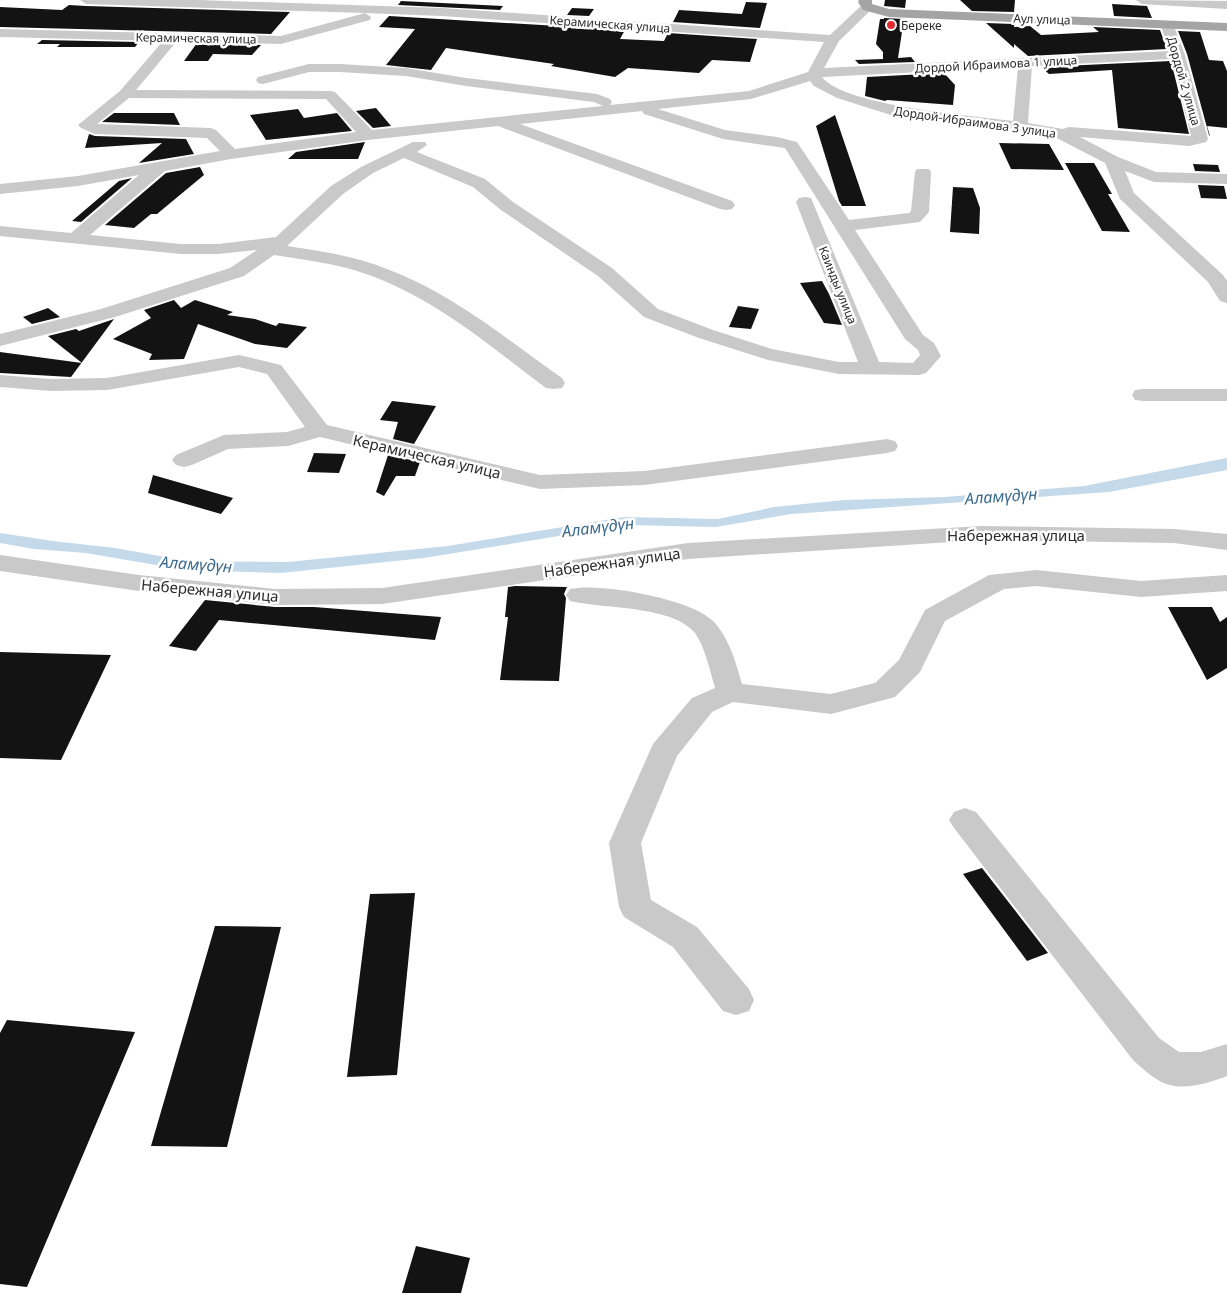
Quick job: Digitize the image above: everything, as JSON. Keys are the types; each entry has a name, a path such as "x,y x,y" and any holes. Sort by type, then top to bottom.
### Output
{"main road":[{"name":"Аул улица","path":"866,4 889,13 1227,26"}],"street":[{"name":"Керамическая улица","path":"86,0 388,10 833,38"},
{"path":"1142,0 1227,5"},
{"path":"813,74 833,38 866,4"},
{"name":"Керамическая улица","path":"0,33 281,40 335,27 388,10"},
{"name":"Дордой 2 улица","path":"1055,131 1189,141 1200,139 1178,55 1167,24"},
{"path":"174,37 125,94 86,125 95,129 211,133 231,154"},
{"name":"Дордой Ибраимова 1 улица","path":"477,124 751,95 813,74 1178,55"},
{"path":"1020,126 1024,64"},
{"path":"263,80 309,68 406,72 466,82 597,98 619,109"},
{"name":"Дордой-Ибраимова 3 улица","path":"813,74 819,84 842,95 891,110 1055,131 1112,160 1154,177 1227,179"},
{"path":"125,94 330,95 368,135"},
{"path":"402,152 479,183 506,206 605,272 651,313 706,334 768,354 839,368 918,369 931,356 926,347 915,339 791,145 774,140 738,138 716,133 640,108"},
{"path":"500,121 726,205"},
{"path":"0,190 78,181 231,154 368,135 477,124"},
{"path":"0,340 108,313 237,272 276,245 337,190 367,170 402,152 477,124"},
{"path":"1112,160 1126,195 1216,279 1227,297"},
{"path":"75,238 160,166"},
{"path":"844,226 914,218 920,212 923,172"},
{"name":"Каинды улица","path":"805,202 871,368"},
{"path":"0,231 181,249 218,249 276,245 382,272 438,300 554,383"},
{"path":"0,381 51,385 107,384 239,361 274,369 319,430 288,439 224,442 184,460"},
{"path":"1144,395 1227,395"},
{"name":"Керамическая улица","path":"319,430 540,482 644,478 887,446"},
{"name":"Набережная улица","path":"0,563 139,583 275,597 382,596 688,551 982,533 1174,536 1227,542"},
{"path":"736,1000 685,937 636,907 625,843 664,752 702,705 730,692 831,704 885,690 910,665 934,616 998,581 1036,578 1141,589 1227,583"},
{"path":"579,595 662,605 704,625 725,671 730,692"},
{"path":"965,820 1146,1049 1172,1069 1201,1069 1227,1060"}],"water":[{"name":"Аламүдүн","path":"1227,458 1227,470 1109,492 791,514 716,527 627,525 424,558 281,573 185,570 86,553 34,549 0,543 0,533 115,548 188,561 288,562 448,546 624,517 718,519 774,507 844,500 944,497 1084,486"}],"building":[{"path":"885,0 906,0 905,8 884,6"},
{"path":"960,0 1015,0 1014,12 972,11"},
{"path":"401,1 503,6 500,10 398,5"},
{"path":"746,2 767,3 760,28 673,22 679,10 742,14"},
{"path":"1112,4 1147,6 1152,18 1114,16"},
{"path":"69,5 290,12 271,34 0,27 0,7 62,10"},
{"path":"572,8 594,9 589,16 567,15"},
{"path":"389,16 625,30 620,39 664,41 668,33 757,39 750,62 712,60 699,73 628,68 615,77 551,66 554,64 446,48 431,70 386,65 415,29 379,27"},
{"path":"880,19 904,19 898,58 911,57 915,62 859,64 855,60 883,59 883,52 876,44"},
{"path":"986,23 1014,24 1014,27 1030,26 1041,35 1099,32 1093,27 1160,30 1167,49 1028,56 1014,44 1014,48"},
{"path":"1178,31 1200,32 1209,60 1223,61 1227,71 1227,128 1207,126 1210,136 1209,135 1187,54"},
{"path":"42,40 139,42 135,47 57,47 60,44 37,44"},
{"path":"197,43 261,45 252,55 213,54 208,61 184,61"},
{"path":"1171,61 1189,134 1118,128 1112,70 1049,74 1041,67"},
{"path":"944,73 955,85 953,105 885,101 865,96 867,77"},
{"path":"376,108 391,126 373,128 356,111"},
{"path":"298,109 304,118 337,113 352,131 266,140 250,115"},
{"path":"114,113 174,113 180,125 102,122"},
{"path":"835,115 866,206 842,206 839,201 816,126"},
{"path":"89,134 95,136 186,139 194,154 139,163 162,143 85,148"},
{"path":"365,142 358,159 288,159 296,152"},
{"path":"999,143 1049,144 1064,170 1011,169"},
{"path":"1065,163 1094,163 1112,194 1108,194 1130,232 1102,231"},
{"path":"1193,164 1218,165 1220,172 1195,171"},
{"path":"200,167 204,175 157,214 151,214 134,228 105,225 166,173"},
{"path":"132,178 81,222 72,221 119,181"},
{"path":"1198,185 1224,186 1227,199 1201,198"},
{"path":"953,187 973,188 980,208 979,234 950,232"},
{"path":"822,281 842,325 824,323 800,283"},
{"path":"174,300 181,308 195,300 233,312 227,315 255,319 276,326 279,323 307,327 287,348 255,344 198,324 184,359 149,360 152,354 113,339 151,318 144,310"},
{"path":"738,306 759,309 751,329 729,327"},
{"path":"48,308 60,317 32,324 23,317"},
{"path":"114,319 82,363 48,336 76,329 79,331"},
{"path":"0,352 81,363 71,377 0,373"},
{"path":"392,401 436,406 414,444 393,439 398,422 380,420"},
{"path":"314,453 346,454 339,473 307,472"},
{"path":"388,455 420,462 415,476 396,476 384,496 376,492"},
{"path":"153,475 233,498 221,514 148,493"},
{"path":"508,587 567,587 564,594 566,598 559,681 500,680 508,617 505,617"},
{"path":"205,600 275,607 314,607 441,617 435,640 219,620 196,651 169,646"},
{"path":"1168,607 1212,607 1220,622 1227,617 1227,668 1207,680"},
{"path":"0,652 111,655 61,760 0,758"},
{"path":"982,868 1048,953 1027,961 963,874"},
{"path":"415,893 397,1075 347,1077 370,894"},
{"path":"215,926 281,927 227,1147 151,1146"},
{"path":"7,1020 135,1032 27,1287 0,1284 0,1033"},
{"path":"416,1246 470,1258 461,1293 402,1293"}],"place":[{"name":"Береке","path":"891,25"}]}
